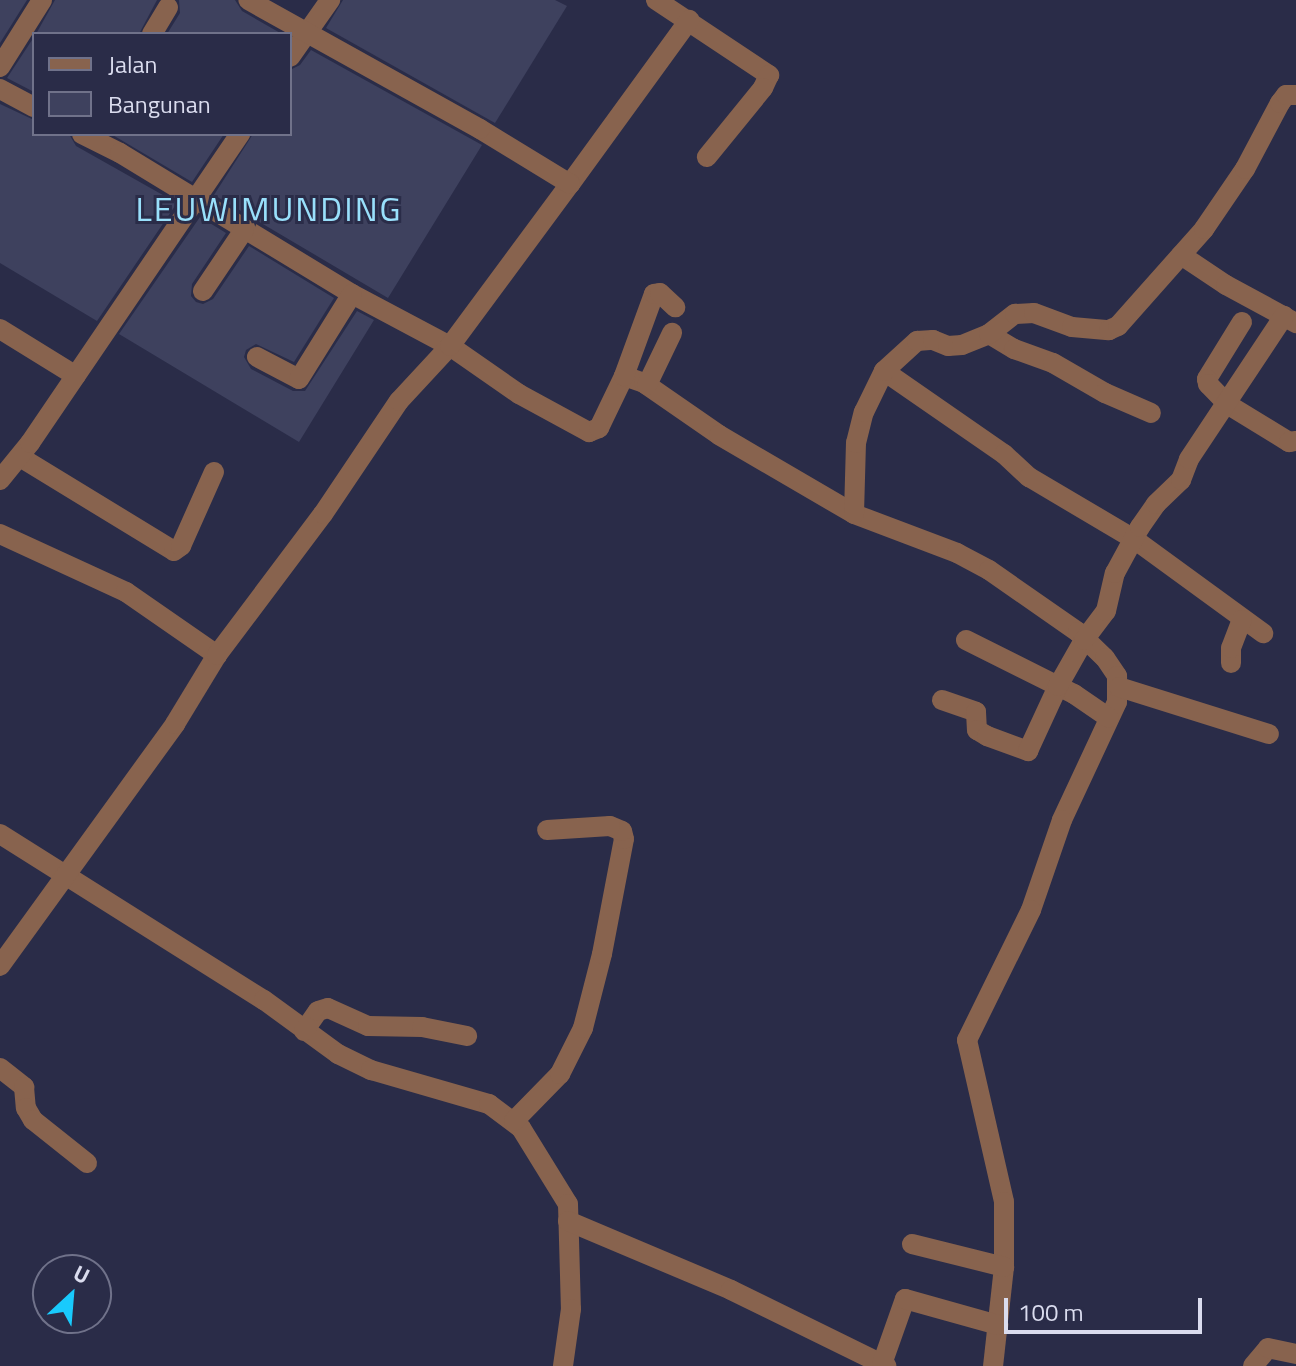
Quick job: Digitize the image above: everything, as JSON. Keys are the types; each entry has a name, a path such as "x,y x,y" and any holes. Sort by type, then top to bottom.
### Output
{"street":[{"path":"0,67 42,0"},
{"path":"248,0 480,129 570,184"},
{"path":"292,54 330,0"},
{"path":"656,0 769,75 763,88 707,157"},
{"path":"153,32 168,7"},
{"path":"0,966 175,724 217,655 323,514 399,401 450,346 689,20"},
{"path":"0,89 32,106"},
{"path":"854,514 856,443 864,412 884,371 917,341 933,340 948,346 989,334 1005,319 1026,313 1072,327 1109,330 1118,326 1181,255 1245,169 1286,95 1296,95"},
{"path":"87,136 352,294 450,346 519,394 589,432 599,428 624,376 654,294 660,293 675,307"},
{"path":"1,477 20,457 239,136"},
{"path":"203,291 244,230"},
{"path":"942,700 976,712 977,730 987,736 1028,751 1058,686 1084,640 1106,611 1115,573 1134,539 1156,504 1181,480 1189,459 1290,320 1226,285 1181,255"},
{"path":"257,357 299,379 352,294"},
{"path":"1242,322 1207,379 1227,404 1289,442 1296,441"},
{"path":"0,329 76,376"},
{"path":"654,390 672,333"},
{"path":"989,334 1014,349 1053,363 1105,393 1151,413"},
{"path":"884,371 1004,454 1029,477 1134,539 1263,633"},
{"path":"624,376 654,390 719,435 854,514 957,553 989,570 1084,640 1105,658 1117,676 1119,687 1109,718 1062,820 1031,910 967,1040 1004,1202 1004,1267 993,1366"},
{"path":"20,457 174,551 181,546 214,472"},
{"path":"0,534 126,592 217,655"},
{"path":"1231,663 1231,648 1242,620"},
{"path":"966,640 1058,686 1109,718"},
{"path":"1119,687 1269,734"},
{"path":"518,1125 560,1074 583,1028 602,954 624,839 622,831 610,826 547,830"},
{"path":"0,834 264,1000 304,1031 371,1070 468,1096 489,1104 518,1125 568,1212 571,1309 563,1366"},
{"path":"304,1031 318,1011 328,1008 368,1026 422,1027 467,1036"},
{"path":"0,1068 24,1087 26,1108 33,1120 87,1163"},
{"path":"568,1212 884,1365 905,1299 998,1325"},
{"path":"912,1244 1004,1267"},
{"path":"1253,1366 1268,1348 1296,1354"}],"building":[{"path":"0,0 27,0 0,43"},
{"path":"55,0 157,0 140,32 37,32"},
{"path":"179,0 235,0 242,11 279,32 168,32 180,13"},
{"path":"343,0 555,0 567,6 495,123 326,28"},
{"path":"32,40 32,91 7,78"},
{"path":"311,50 482,145 388,298 214,195 252,136 292,136 292,69 300,65"},
{"path":"0,104 32,119 32,136 70,136 76,146 177,203 97,321 0,263"},
{"path":"114,136 223,136 192,182"},
{"path":"200,217 226,233 192,284 191,296 196,302 203,304 213,299 249,246 334,298 294,362 256,344 246,350 244,357 251,369 293,391 305,391 357,311 374,320 299,442 119,334"}],"district":[{"name":"LEUWIMUNDING","path":"269,209"}]}
